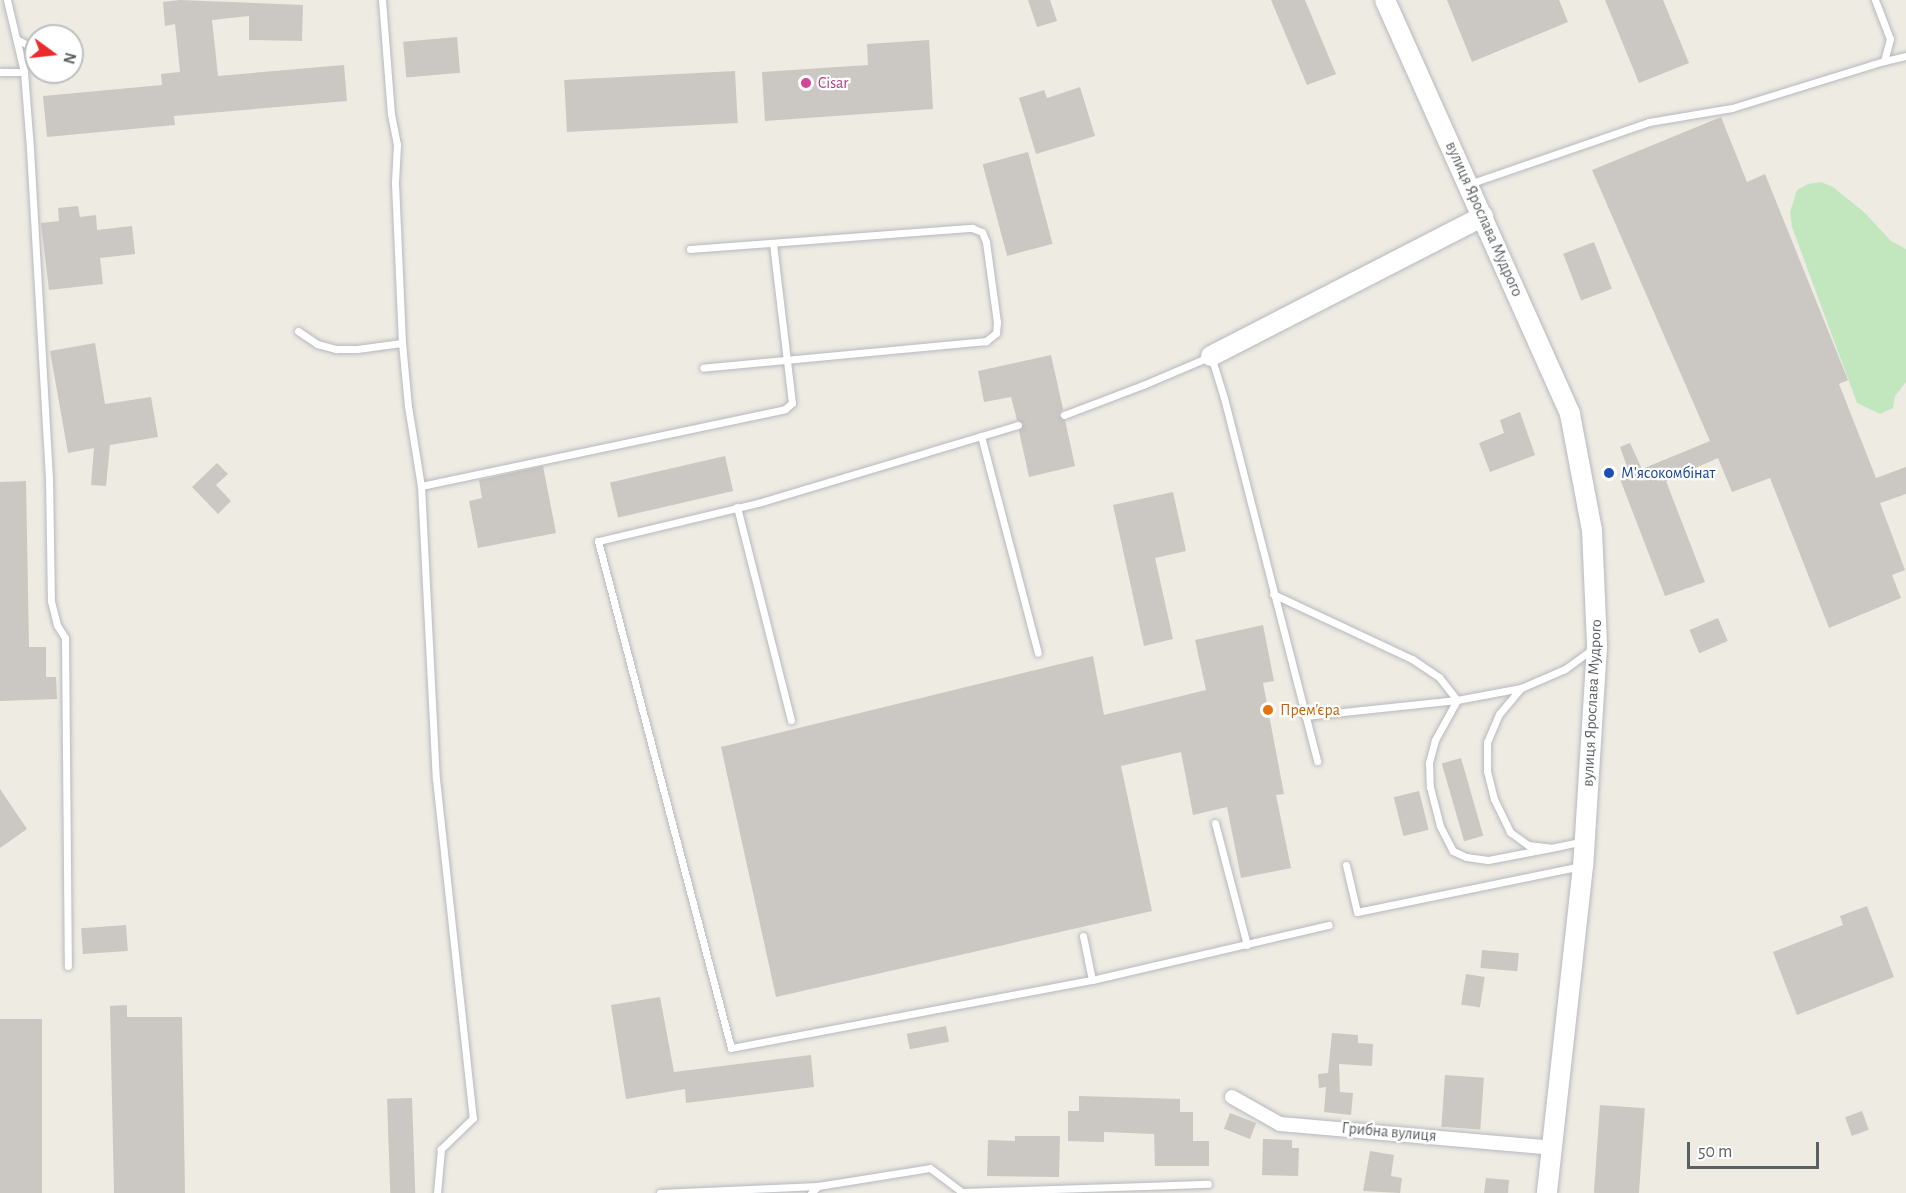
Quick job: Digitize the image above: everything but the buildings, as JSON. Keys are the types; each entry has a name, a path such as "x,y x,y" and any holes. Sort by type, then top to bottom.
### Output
{"main road":[{"name":"вулиця Ярослава Мудрого","path":"1385,0 1484,216 1570,414 1592,530 1597,646 1585,841 1548,1193"},
{"path":"1211,356 1484,216"}],"street":[{"name":"Грибна вулиця","path":"1232,1097 1280,1124 1552,1148"}],"lane":[{"path":"0,72 24,72 7,0"},
{"path":"382,0 391,114 397,144 395,183 402,344 408,406 421,486 436,779 473,1118 441,1149 437,1193"},
{"path":"1875,0 1890,39 1884,61"},
{"path":"18,40 24,43"},
{"path":"1469,184 1649,122 1732,108 1906,56"},
{"path":"25,84 49,477 51,601 57,625 65,638 68,966"},
{"path":"690,249 972,228 982,232 986,242 997,322 996,333 986,341 786,358 703,368"},
{"path":"421,486 785,409 792,403 773,244"},
{"path":"298,331 317,344 336,349 402,344"},
{"path":"1064,415 1143,386 1211,356 1224,398 1317,761"},
{"path":"1018,425 738,507 598,541 731,1048 1092,980 1329,925"},
{"path":"981,436 1038,653"},
{"path":"738,507 791,720"},
{"path":"1273,594 1412,659 1439,677 1457,700"},
{"path":"1305,716 1457,700 1521,688 1565,669 1597,646"},
{"path":"1521,688 1498,714 1487,742 1487,771 1494,799 1510,832 1528,845 1551,848"},
{"path":"1457,700 1435,740 1429,763 1430,787 1437,816 1453,851 1466,857 1488,860 1585,841"},
{"path":"1215,823 1247,945"},
{"path":"1346,865 1357,912 1583,866"},
{"path":"1083,936 1092,980"},
{"path":"660,1193 818,1186 930,1168 962,1192 1208,1184"},
{"path":"811,1193 818,1186"}],"green space":[{"path":"1821,182 1833,187 1864,212 1891,241 1906,249 1906,382 1895,396 1893,408 1880,414 1857,403 1792,227 1790,212 1797,190 1808,184"}],"place":[{"name":"Cisar","path":"806,83"},
{"name":"М'ясокомбінат","path":"1609,473"},
{"name":"Прем'єра","path":"1268,710"}]}
